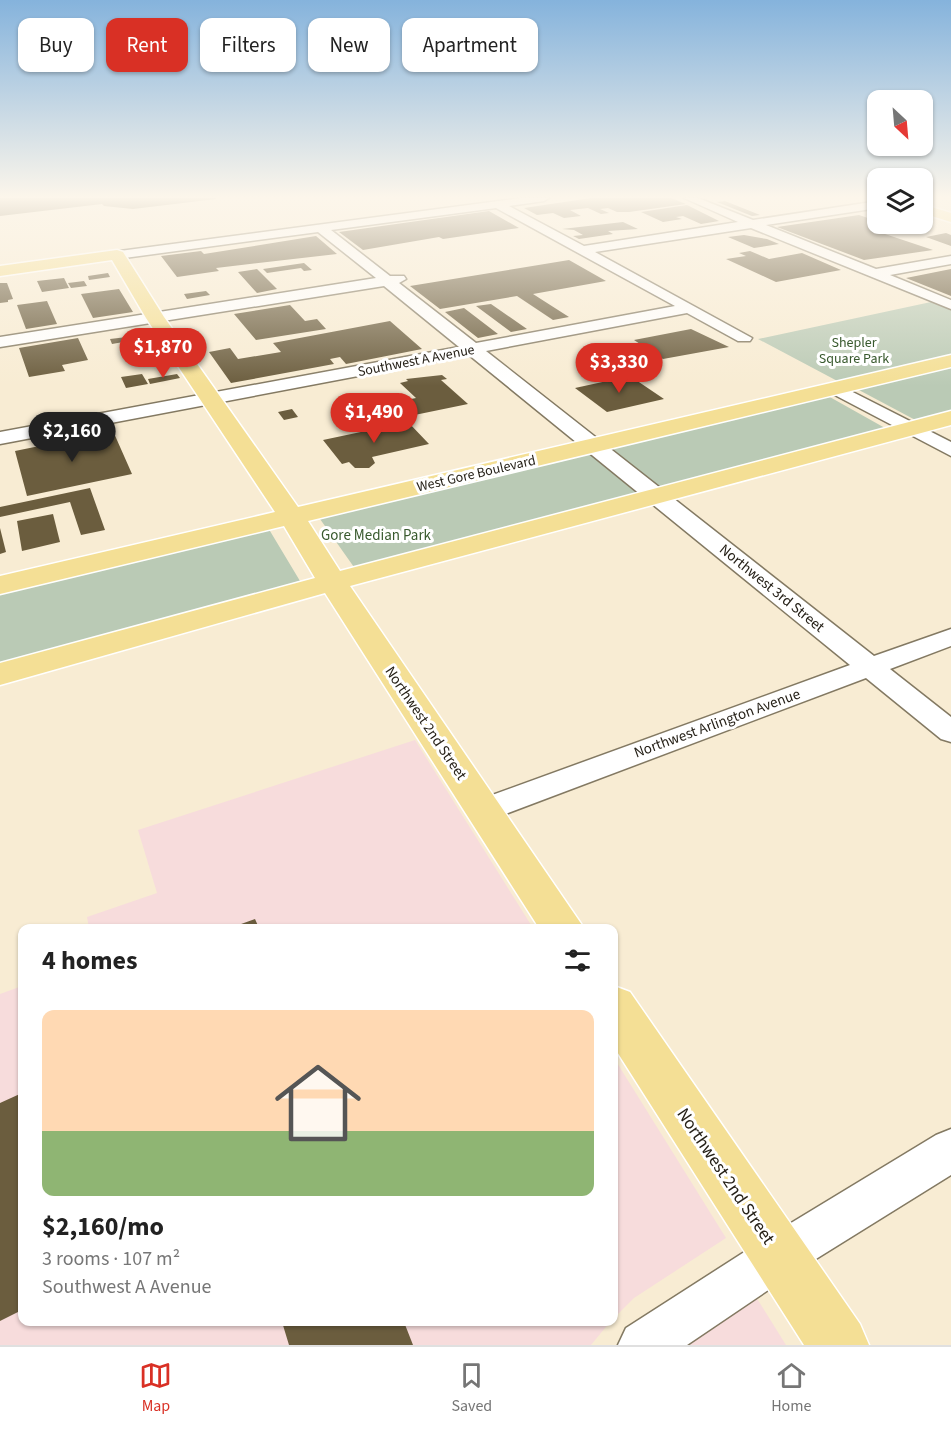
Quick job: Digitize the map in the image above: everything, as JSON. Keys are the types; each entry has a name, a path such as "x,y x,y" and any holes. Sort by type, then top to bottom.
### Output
{"main road":[{"path":"1,271 75,261"},
{"name":"Northwest 2nd Street","path":"120,261 155,318 292,517 332,582 559,924"},
{"name":"West Gore Boulevard","path":"0,585 951,361"},
{"path":"0,674 332,582 951,418"},
{"name":"Northwest 2nd Street","path":"618,1013 839,1345"}],"street":[{"name":"Northwest 3rd Street","path":"362,261 951,732"},
{"path":"603,261 744,338"},
{"path":"841,261 951,305"},
{"path":"873,274 947,261"},
{"path":"0,342 406,278"},
{"name":"Southwest A Avenue","path":"0,438 690,308"},
{"path":"836,388 951,450"},
{"name":"Northwest Arlington Avenue","path":"484,810 951,637"},
{"path":"643,1345 779,1256 951,1150"}],"shaded area":[{"path":"415,740 530,924 88,924 87,917 157,893 138,830"},
{"path":"18,987 18,1326 607,1326 591,1345 0,1345 0,994"},
{"path":"618,1064 726,1238 634,1298 618,1314"},
{"path":"756,1297 786,1345 679,1345"}],"green space":[{"name":"Shepler Square Park","path":"931,302 951,310 951,359 843,384 758,339"},
{"path":"951,366 951,415 921,423 857,389"},
{"path":"828,396 885,428 659,488 606,447"},
{"name":"Gore Median Park","path":"590,453 639,492 356,570 320,519"},
{"name":"Gore Median Park","path":"267,526 300,581 0,667 0,592"}],"building":[{"path":"165,261 279,261 216,268 219,271 177,277"},
{"path":"564,261 570,261 606,281 533,294 569,317 553,320 517,296 440,309 410,286"},
{"path":"730,261 820,261 841,270 776,282"},
{"path":"304,263 312,270 304,271 301,268 267,273 263,269"},
{"path":"257,269 277,289 257,293 238,272"},
{"path":"951,269 951,296 906,278"},
{"path":"108,273 110,277 89,280 88,276"},
{"path":"64,278 69,288 42,292 37,281"},
{"path":"84,281 87,286 71,288 68,283"},
{"path":"0,283 7,283 13,299 8,302 0,303"},
{"path":"119,289 133,312 93,318 81,294"},
{"path":"206,291 210,295 187,299 184,294"},
{"path":"47,301 57,324 26,329 17,305"},
{"path":"491,304 527,329 511,332 476,306"},
{"path":"290,305 305,321 317,319 326,329 256,340 234,314"},
{"path":"464,308 498,334 478,338 445,312"},
{"path":"390,321 422,349 346,364 340,357 330,359 334,364 231,383 209,352 230,348 238,359 281,352 273,343"},
{"path":"691,329 729,347 663,359 634,340"},
{"path":"127,337 129,341 112,344 110,339"},
{"path":"78,338 88,360 62,365 65,371 29,377 19,348"},
{"path":"142,374 148,384 126,388 121,377"},
{"path":"177,374 180,378 150,384 148,379"},
{"path":"442,375 447,379 441,380 468,404 400,418 387,404 416,398 400,383 408,381 406,379"},
{"path":"630,376 664,399 607,412 575,388"},
{"path":"292,409 298,417 284,420 278,412"},
{"path":"408,422 429,444 372,457 375,463 369,468 355,468 349,462 342,464 323,440"},
{"path":"113,431 132,474 27,496 15,451"},
{"path":"90,488 105,530 81,535 70,502 0,517 0,507"},
{"path":"53,514 60,542 22,551 17,521"},
{"path":"0,528 6,552 0,554"},
{"path":"255,919 257,924 241,924"},
{"path":"18,1095 18,1312 0,1321 0,1103"},
{"path":"283,1326 406,1326 413,1345 289,1345"}]}
